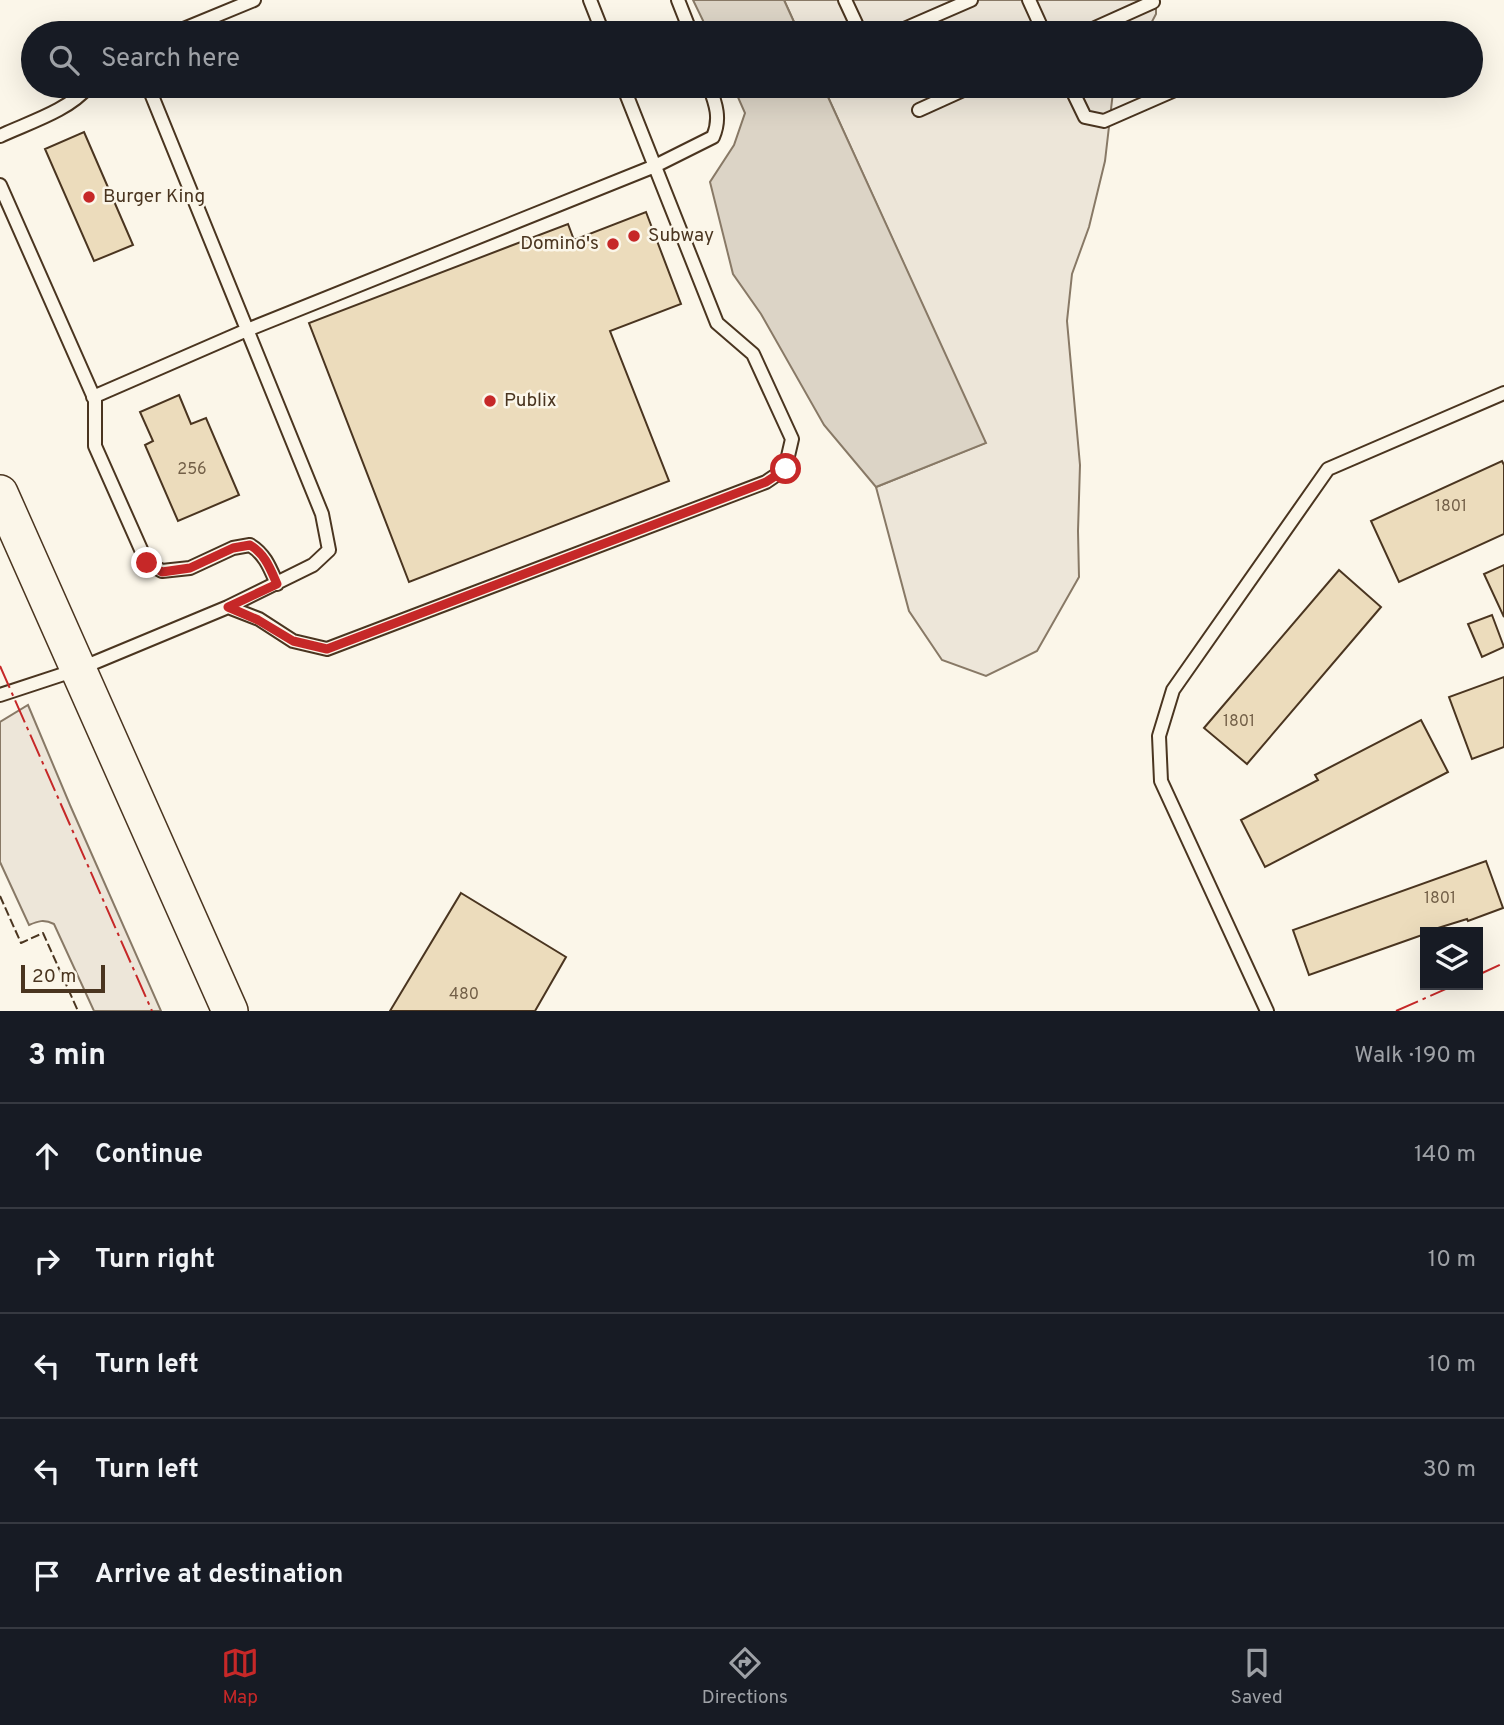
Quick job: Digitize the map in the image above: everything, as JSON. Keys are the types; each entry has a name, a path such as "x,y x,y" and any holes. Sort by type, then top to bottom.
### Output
{"main road":[{"path":"0,493 230,1011"}],"lane":[{"path":"203,21 254,0"},
{"path":"590,0 598,21"},
{"path":"678,0 686,21"},
{"path":"845,0 855,21"},
{"path":"918,21 953,4 971,0"},
{"path":"1029,0 1039,21"},
{"path":"1111,21 1153,2"},
{"path":"0,136 79,98"},
{"path":"0,695 79,669 228,607 313,565 329,550 322,514 153,98"},
{"path":"228,607 258,620 293,641 327,649 766,482 786,469 792,439 753,354 718,323 629,98"},
{"path":"93,397 247,330 655,166 713,137 718,127 714,98"},
{"path":"919,110 946,98"},
{"path":"1076,98 1085,117 1104,121 1157,98"},
{"path":"0,185 95,400 95,446 147,563 162,572 190,568 233,548 250,545 259,550 268,563 277,584"},
{"path":"1267,1011 1161,781 1159,736 1173,690 1328,469 1504,393"}],"shaded area":[{"path":"693,0 784,0 794,21 703,21"},
{"path":"784,0 1156,0 1156,14 1152,21 794,21"},
{"path":"738,98 828,98 986,443 876,487 824,425 761,314 733,274 710,182 734,145 745,113"},
{"path":"828,98 1112,98 1105,161 1089,227 1072,274 1067,321 1080,465 1079,577 1037,651 986,676 942,660 909,611 876,487 985,443"},
{"path":"28,705 161,1011 94,1011 54,924 41,921 29,925 0,862 0,722"}],"building":[{"name":"Burger King","path":"84,132 133,245 94,261 45,149"},
{"path":"646,212 681,304 610,331 669,481 409,582 309,323 568,224 574,240"},
{"path":"179,395 191,424 206,418 239,495 178,521 145,445 153,441 140,412"},
{"path":"1502,461 1504,534 1399,582 1371,521"},
{"path":"1504,565 1504,617 1484,574"},
{"path":"1339,570 1381,607 1247,764 1204,728"},
{"path":"1492,615 1504,647 1482,657 1468,624"},
{"path":"1504,677 1504,747 1472,759 1449,697"},
{"path":"1421,720 1448,772 1265,867 1241,820 1318,780 1315,775"},
{"path":"1486,861 1503,908 1468,921 1467,919 1441,927 1420,927 1420,936 1309,975 1293,930"},
{"path":"461,893 566,957 535,1011 390,1011"}],"fence":[{"path":"0,896 21,943 43,933 78,1011"}],"power":[{"path":"0,666 152,1011"},
{"path":"1483,973 1504,963"},
{"path":"1396,1011 1444,990"}],"place":[{"name":"Burger King","path":"89,197"},
{"name":"Subway","path":"634,236"},
{"name":"Domino's","path":"613,244"},
{"name":"Publix","path":"490,401"}],"route":[{"path":"147,563 162,572 190,568 233,548 250,545 259,550 268,563 277,584 228,607 258,620 293,641 327,649 766,482 786,469"}]}
